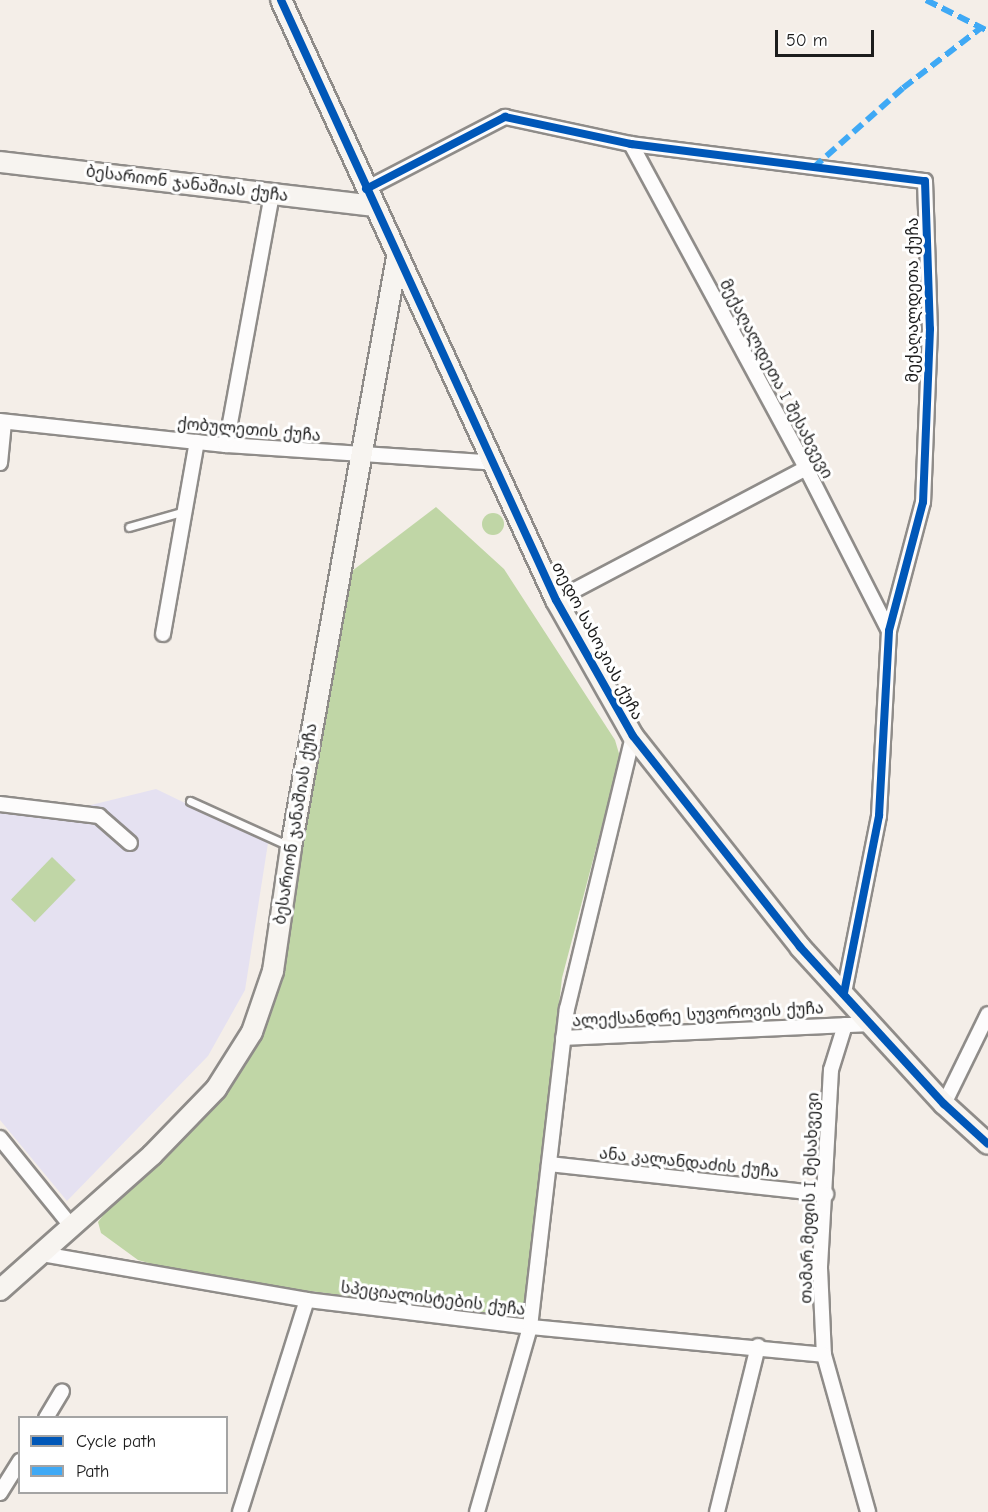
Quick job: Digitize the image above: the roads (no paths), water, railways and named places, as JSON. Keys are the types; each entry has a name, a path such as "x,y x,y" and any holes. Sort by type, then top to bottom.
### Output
{"street":[{"name":"თედო სახოკიას ქუჩა","path":"281,0 556,600 633,736 800,947 944,1104 988,1144"},
{"name":"მექაღალდეთა ქუჩა","path":"370,197 505,117 631,144 925,180 930,328 923,502 889,632 879,816 844,993"},
{"name":"მექაღალდეთა I შესახვევი","path":"631,144 806,468 889,632"},
{"name":"ბესარიონ ჯანაშიას ქუჩა","path":"0,162 272,194 370,197"},
{"path":"226,445 272,194"},
{"name":"ბესარიონ ჯანაშიას ქუჩა","path":"0,1290 152,1155 216,1089 252,1032 273,971 291,847 359,456 397,257"},
{"path":"0,463 2,422"},
{"name":"ქობულეთის ქუჩა","path":"2,422 226,445 495,464"},
{"path":"163,634 197,441"},
{"path":"556,600 806,468"},
{"path":"477,1512 530,1327 567,1009 633,736"},
{"path":"0,804 99,816 130,843"},
{"path":"944,1104 988,1014"},
{"name":"ალექსანდრე სუვოროვის ქუჩა","path":"563,1038 870,1024"},
{"name":"თამარ მეფის I შესახვევი","path":"845,1025 831,1070 826,1194 820,1268 824,1355 868,1512"},
{"path":"0,1138 72,1227"},
{"name":"ანა კალანდაძის ქუჩა","path":"549,1164 826,1194"},
{"name":"სპეციალისტების ქუჩა","path":"42,1254 307,1300 530,1327 758,1346 824,1355"},
{"path":"240,1512 307,1300"},
{"path":"717,1512 758,1346"},
{"path":"47,1416 62,1391"},
{"path":"2,1484 18,1464"}],"lane":[{"path":"129,526 185,511"},
{"path":"189,801 291,847"}]}
